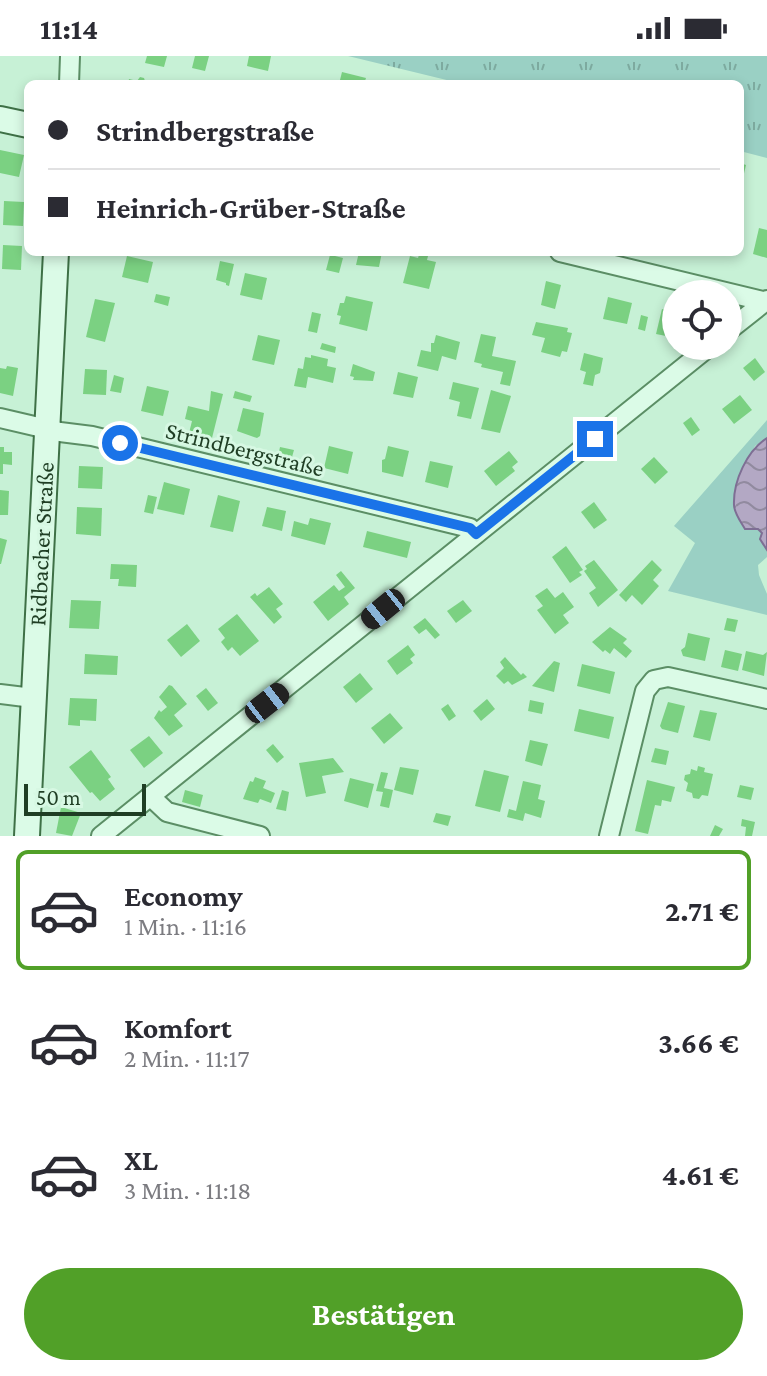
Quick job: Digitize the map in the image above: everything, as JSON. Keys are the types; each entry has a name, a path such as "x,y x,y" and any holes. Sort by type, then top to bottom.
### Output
{"street":[{"path":"69,80 70,56"},
{"path":"0,119 24,124"},
{"name":"Ridbacher Straße","path":"27,836 56,256"},
{"path":"577,256 766,301"},
{"path":"742,320 766,301"},
{"path":"101,836 693,360"},
{"name":"Strindbergstraße","path":"0,418 234,470 470,528 476,534"},
{"path":"609,836 645,691 654,680 668,677 767,699"},
{"path":"0,694 33,698"},
{"path":"150,796 167,812 260,836"}],"green space":[{"path":"348,56 767,56 767,158 744,152 744,80 447,80"},
{"path":"767,420 767,438 755,446 737,483 767,550 767,557 758,565 767,594 767,615 668,591 695,543 674,526"}],"water":[{"path":"767,438 767,550 758,529 745,529 736,514 734,496 743,467 753,451"}],"building":[{"path":"147,56 167,56 164,67 145,63"},
{"path":"195,56 209,56 205,71 192,68"},
{"path":"249,56 271,56 268,71 247,66"},
{"path":"342,72 366,78 365,80 340,80"},
{"path":"0,150 24,155 19,177 0,173"},
{"path":"4,201 24,202 23,226 3,225"},
{"path":"759,228 767,230 767,258 753,254"},
{"path":"3,245 22,246 21,270 2,269"},
{"path":"127,256 153,262 148,283 122,277"},
{"path":"330,256 343,258 339,273 326,270"},
{"path":"358,256 381,256 379,267 356,265"},
{"path":"410,256 428,256 427,260 436,262 429,289 403,283"},
{"path":"220,261 234,264 229,286 216,280"},
{"path":"245,273 267,278 262,300 240,295"},
{"path":"546,281 561,285 555,309 541,305"},
{"path":"156,294 170,297 168,306 154,302"},
{"path":"346,296 373,302 367,331 339,324 341,316 337,315 340,303 344,303"},
{"path":"608,297 632,303 627,324 603,319"},
{"path":"95,299 115,303 105,342 86,337"},
{"path":"662,309 662,335 656,334"},
{"path":"312,312 321,314 317,333 308,331"},
{"path":"641,315 648,317 645,331 638,329"},
{"path":"536,322 568,328 567,332 572,333 567,352 562,351 560,357 541,352 545,338 532,335"},
{"path":"481,334 496,337 492,356 516,361 510,386 500,384 503,372 481,367 482,364 474,362"},
{"path":"258,335 280,340 274,365 252,360"},
{"path":"436,335 460,342 456,360 442,356 438,371 417,366 421,350 431,352 431,343 434,343"},
{"path":"322,343 336,347 335,353 320,349"},
{"path":"584,353 603,358 593,386 583,384 586,372 580,370"},
{"path":"311,355 328,359 327,366 336,368 333,383 308,377 306,388 294,386 298,368 303,369 305,357 311,358"},
{"path":"755,358 765,372 754,381 743,368"},
{"path":"353,364 375,372 373,381 353,380 354,377 350,376"},
{"path":"7,366 18,368 13,396 0,393 0,368 6,369"},
{"path":"85,369 107,370 106,395 83,394"},
{"path":"398,372 418,377 413,398 393,394"},
{"path":"114,375 124,378 121,393 110,391"},
{"path":"453,382 479,388 471,419 457,416 460,402 449,399"},
{"path":"147,386 169,391 163,416 141,411"},
{"path":"491,390 511,396 500,433 481,429"},
{"path":"211,391 223,394 212,438 189,433 192,421 185,419 188,406 209,411"},
{"path":"235,391 252,396 250,402 233,398"},
{"path":"740,395 752,410 734,424 722,409"},
{"path":"243,408 264,413 257,438 237,431"},
{"path":"691,417 700,430 692,436 683,423"},
{"path":"329,446 353,452 348,474 324,468"},
{"path":"388,446 409,451 403,477 382,472 382,460"},
{"path":"0,447 4,447 4,452 12,452 12,465 3,464 3,474 0,474"},
{"path":"280,447 294,450 290,464 277,461"},
{"path":"509,451 518,462 512,467 515,471 496,486 484,471"},
{"path":"654,457 668,472 655,484 641,469"},
{"path":"430,461 453,466 448,488 425,482"},
{"path":"79,466 103,467 102,489 78,488"},
{"path":"164,482 190,489 184,515 157,509"},
{"path":"0,490 9,491 8,515 0,515"},
{"path":"148,495 157,497 153,514 144,512"},
{"path":"218,495 240,501 233,532 210,527"},
{"path":"594,502 607,520 594,529 581,512"},
{"path":"77,507 102,508 101,536 76,534"},
{"path":"267,507 286,511 282,531 262,526"},
{"path":"310,518 331,523 325,545 291,536 294,521 308,525"},
{"path":"367,531 411,542 407,558 363,547"},
{"path":"0,538 7,540 1,564 0,564"},
{"path":"566,546 583,570 579,572 582,575 570,583 552,557"},
{"path":"594,560 618,590 598,607 589,593 596,588 584,571 587,569 585,566"},
{"path":"652,560 662,570 653,580 659,586 642,605 632,595 626,602 619,595"},
{"path":"111,564 137,565 136,587 118,586 119,579 110,579"},
{"path":"341,571 355,588 344,597 349,604 328,621 313,602 334,585 339,591 345,587 336,575"},
{"path":"269,587 283,604 276,609 282,617 274,624 250,597"},
{"path":"547,588 555,598 563,592 574,607 563,615 569,623 555,634 537,610 543,606 535,596"},
{"path":"71,600 101,601 99,629 69,628"},
{"path":"463,600 472,611 456,623 447,611"},
{"path":"237,614 259,641 240,656 232,647 228,651 221,642 225,638 218,629"},
{"path":"425,618 440,635 435,639 426,629 419,634 413,627"},
{"path":"727,618 738,620 735,632 724,630"},
{"path":"187,624 200,641 181,657 167,640"},
{"path":"610,627 627,639 623,643 632,651 626,658 614,648 610,654 605,650 603,652 592,642"},
{"path":"688,633 710,638 705,661 683,656 681,650 685,647"},
{"path":"408,645 415,655 410,659 413,663 397,675 387,661"},
{"path":"725,650 742,654 738,671 721,667"},
{"path":"746,651 763,655 767,652 764,676 742,670"},
{"path":"85,654 118,656 117,675 84,674"},
{"path":"505,657 521,675 523,673 527,677 512,685 508,681 504,684 496,676 504,668 500,662"},
{"path":"554,661 560,663 554,692 532,686"},
{"path":"582,664 615,672 610,694 577,686"},
{"path":"360,673 373,689 356,703 343,687"},
{"path":"169,685 187,704 174,715 183,726 169,736 154,718 159,710 161,712 167,707 159,697"},
{"path":"206,688 218,703 208,711 196,696"},
{"path":"70,698 97,699 96,721 80,720 80,726 68,725"},
{"path":"487,699 495,709 481,721 473,711"},
{"path":"530,700 544,703 542,714 528,711"},
{"path":"668,702 685,706 678,733 660,726"},
{"path":"448,704 456,716 449,721 441,709"},
{"path":"579,709 614,717 609,739 574,731"},
{"path":"700,710 717,713 710,741 693,737"},
{"path":"390,713 403,728 384,744 371,728"},
{"path":"149,736 163,753 144,768 130,750"},
{"path":"530,740 548,744 542,766 525,761"},
{"path":"273,744 284,757 277,763 266,750"},
{"path":"655,748 669,751 666,765 651,762"},
{"path":"91,750 111,777 108,779 115,789 100,801 69,767"},
{"path":"333,758 344,772 322,776 326,793 306,797 299,763"},
{"path":"698,766 705,768 704,772 713,774 708,796 702,795 699,799 686,791 688,783 684,780 691,769 697,771"},
{"path":"400,767 419,770 413,795 394,790"},
{"path":"484,770 509,776 500,812 475,806"},
{"path":"381,772 388,773 384,788 393,790 389,808 380,806 383,792 376,791"},
{"path":"255,777 266,781 263,788 275,793 271,803 260,799 258,803 243,799 250,781 253,782"},
{"path":"350,778 374,784 368,808 344,801"},
{"path":"647,780 675,787 671,802 662,800 661,806 655,805 648,834 635,831"},
{"path":"523,781 541,785 538,799 545,801 541,818 525,813 523,821 507,817 509,809 516,811"},
{"path":"740,785 754,788 751,800 737,797"},
{"path":"185,790 203,795 200,807 182,802"},
{"path":"282,790 289,792 286,811 276,809"},
{"path":"61,807 81,813 72,836 56,833"},
{"path":"436,813 451,816 448,826 433,822"},
{"path":"742,819 755,822 752,836 745,836 746,827 741,826"},
{"path":"715,825 723,829 719,836 710,836"}],"route":[{"path":"120,443 470,528 476,534 595,439"}]}
